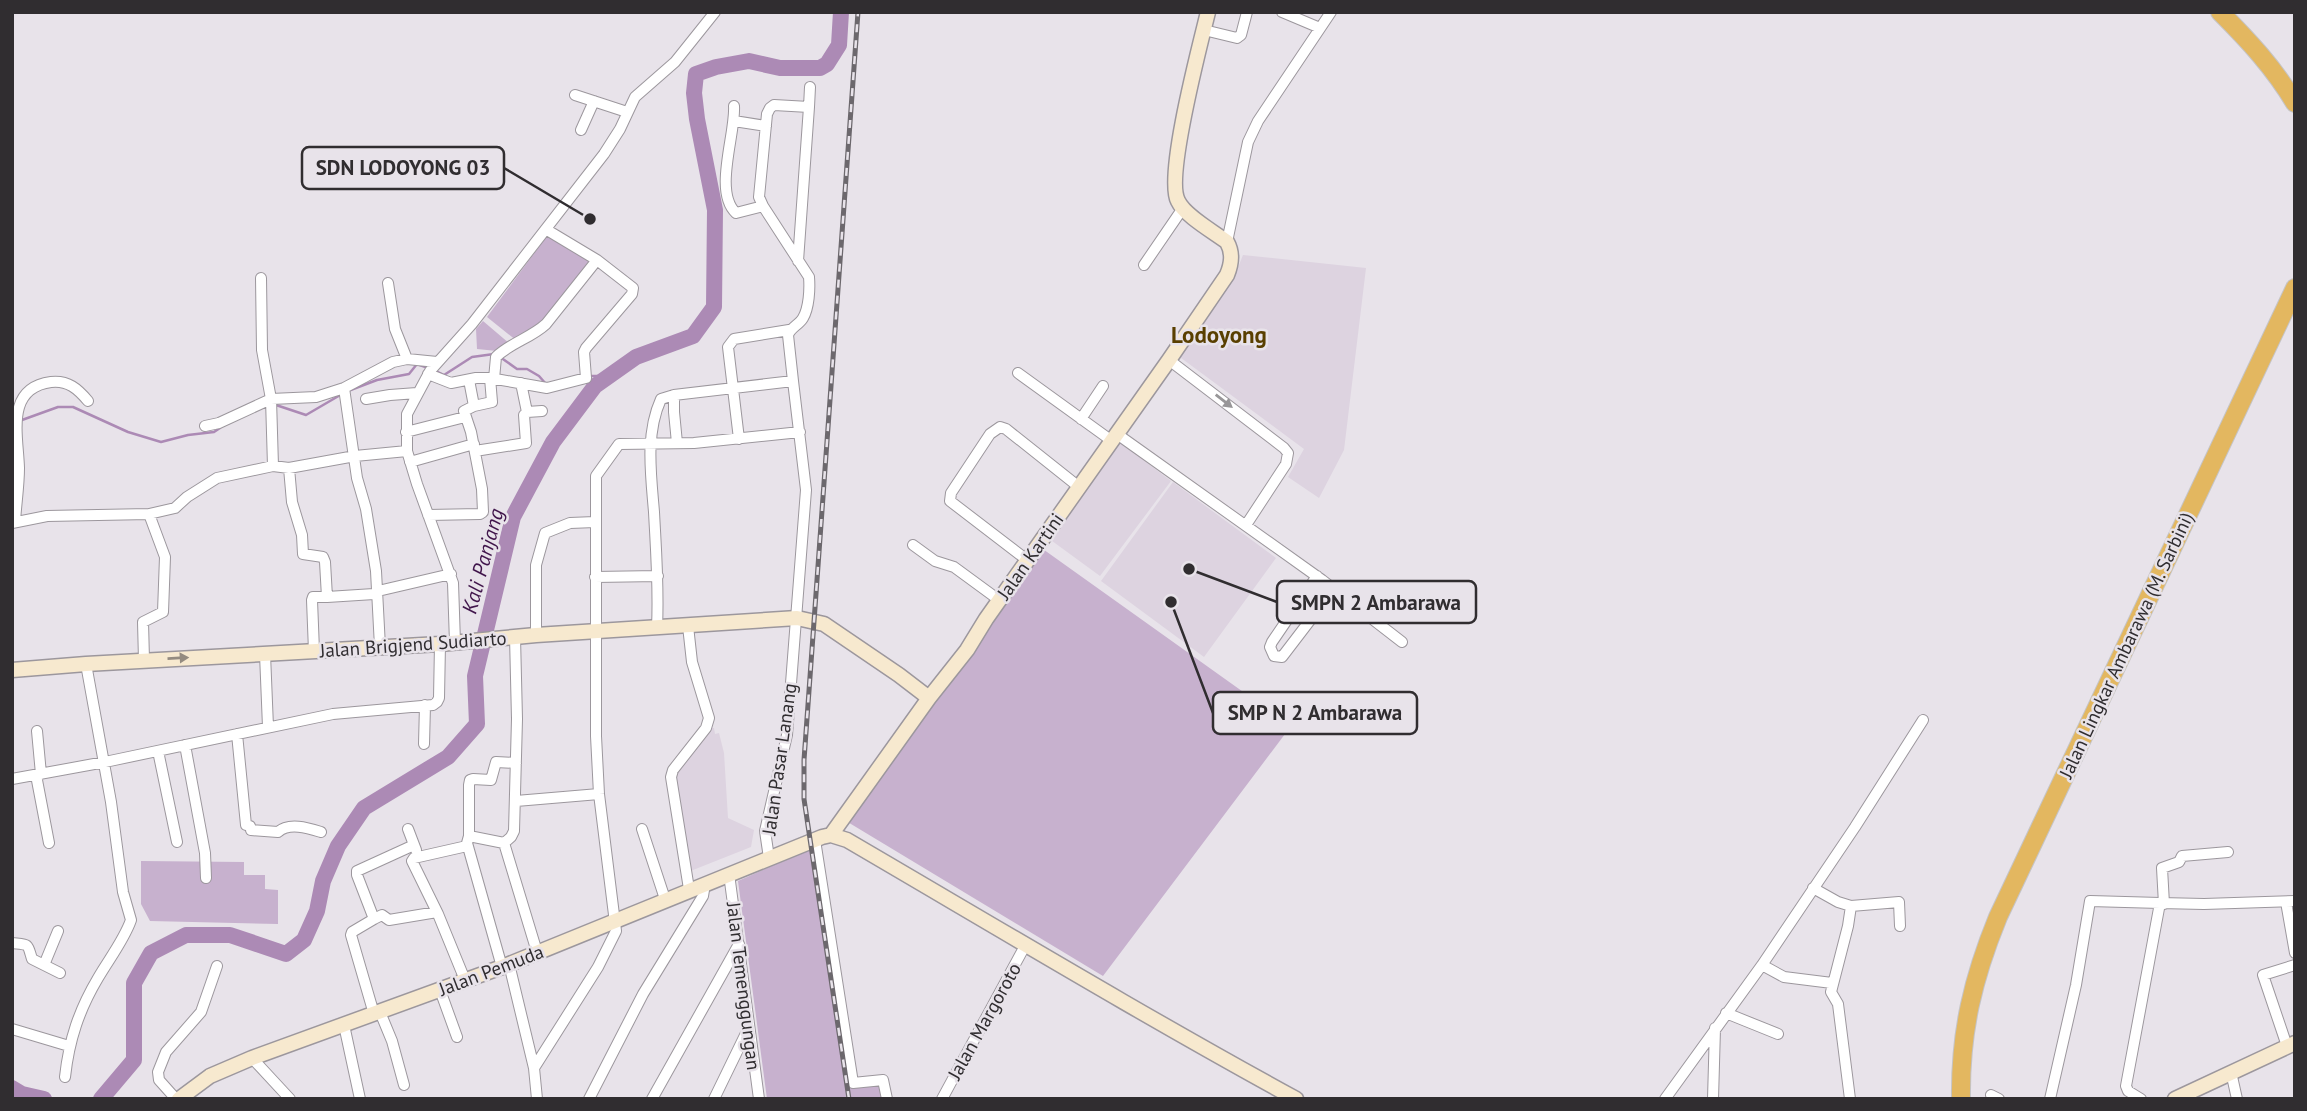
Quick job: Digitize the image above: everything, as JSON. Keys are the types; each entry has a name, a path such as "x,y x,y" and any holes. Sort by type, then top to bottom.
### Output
{"highway":[{"path":"2220,12 2277,74 2295,103"},
{"name":"Jalan Lingkar Ambarawa (M. Sarbini)","path":"1974,1096 1969,1007 1982,955 2295,288"}],"street":[{"path":"462,642 451,574 407,451 407,414 432,368 472,324 604,154 620,129 635,97 675,62 714,12"},
{"path":"1208,12 1175,171 1174,188 1183,208 1227,242 1248,142 1258,121 1331,12"},
{"path":"1204,30 1237,38 1241,35 1247,12"},
{"path":"1282,12 1321,28"},
{"path":"798,261 810,87"},
{"path":"575,95 627,113"},
{"path":"581,130 594,101"},
{"path":"739,439 728,347 731,341 789,330 802,320 805,314 810,286 809,277 762,206 759,197 769,108 774,105 809,107"},
{"path":"734,106 726,167 727,189 733,211 736,213 762,206"},
{"path":"734,121 766,127"},
{"path":"1144,265 1183,208"},
{"path":"205,426 219,423 271,399 316,397 344,388 386,364 407,359 432,368 451,383 492,378 547,388 586,378 586,348 634,291 632,286 597,260 547,230"},
{"name":"Jalan Kartini","path":"831,835 929,698 967,650 999,600 1227,275 1232,260 1227,242"},
{"path":"428,515 483,512 474,447 464,411 492,402 492,378 499,354 539,331 597,260"},
{"path":"261,278 262,350 271,399 273,466"},
{"path":"388,283 395,328 407,359"},
{"name":"Jalan Pasar Lanang","path":"769,858 765,831 787,735 806,490 789,330"},
{"path":"1169,360 1288,453 1286,464 1246,525"},
{"path":"1018,373 1081,419 1115,438 1246,525 1402,642"},
{"path":"469,380 474,406"},
{"path":"88,401 68,383 58,381 32,388 23,397 16,414 19,471 13,522 47,516 149,514 175,508 217,478 273,466 289,468 355,456 407,451"},
{"path":"657,626 658,576 651,445 657,408 663,397 685,392 793,381"},
{"path":"411,462 474,447 526,443 524,415 527,412 521,383"},
{"path":"1081,419 1103,386"},
{"path":"344,388 357,478 370,528 378,591 380,647"},
{"path":"366,399 416,394"},
{"path":"674,394 677,443"},
{"path":"527,412 542,411"},
{"path":"406,432 465,417"},
{"path":"1027,560 950,501 951,493 983,444 995,429 1006,429 1079,487"},
{"path":"534,1068 598,967 616,931 599,794 596,736 596,476 619,444 651,445 800,432"},
{"path":"289,468 292,502 302,535 303,554 323,557 327,597"},
{"path":"144,660 142,625 146,620 163,612 166,585 165,557 149,514"},
{"path":"536,635 536,565 545,533 570,523 595,522"},
{"path":"913,545 935,561 954,567 999,600"},
{"path":"314,651 313,597 374,594 451,574"},
{"path":"595,577 658,576"},
{"path":"1317,576 1272,642 1270,647 1274,656 1282,657 1334,589"},
{"name":"Jalan Brigjend Sudiarto","path":"12,670 440,644 657,626 797,618 824,624 929,698"},
{"path":"688,626 692,662 709,718 673,770 671,777 689,889"},
{"path":"465,980 412,860 468,841 504,843 514,831 516,764 510,637"},
{"path":"12,779 365,709 433,705 439,698 440,644"},
{"path":"265,654 268,727"},
{"path":"65,1077 69,1046 77,1020 131,920 122,892 120,855 86,664"},
{"path":"424,744 425,705"},
{"path":"1665,1099 1762,965 1862,817 1923,720"},
{"path":"37,731 38,774 49,843"},
{"path":"237,734 247,826 250,826 251,830 278,832 283,827 301,826 321,832"},
{"path":"185,746 205,853 206,878"},
{"path":"158,751 177,842"},
{"path":"516,764 496,762 491,780 470,780 468,841 534,1068 537,1099"},
{"path":"516,802 599,794"},
{"path":"408,829 419,857"},
{"path":"642,829 665,899"},
{"path":"831,835 847,840 1120,1002 1296,1099"},
{"name":"Jalan Pemuda","path":"178,1099 210,1076 252,1058 505,965 689,889 831,835"},
{"path":"810,842 853,1083 883,1080 887,1099"},
{"path":"504,843 537,952"},
{"path":"374,919 357,871 414,845"},
{"path":"2141,1099 2128,1091 2126,1086 2162,904 2162,868 2179,862 2182,856 2228,852"},
{"name":"Jalan Temenggungan","path":"729,874 759,1099"},
{"path":"589,1099 643,994 703,896 705,884"},
{"path":"1813,888 1851,906 1899,902 1900,926"},
{"path":"2050,1099 2076,985 2090,901 2162,904 2290,901 2295,953"},
{"path":"1850,1099 1838,1004 1831,995 1851,906"},
{"path":"404,1085 392,1041 377,1013 351,935 382,915 389,920 437,912"},
{"path":"44,965 58,932"},
{"path":"12,943 27,945 32,959 60,973"},
{"path":"652,1099 739,943"},
{"name":"Jalan Margoroto","path":"942,1099 1026,944"},
{"path":"1762,965 1784,977 1832,983"},
{"path":"2175,1099 2291,1044 2263,975 2295,965"},
{"path":"178,1099 159,1080 158,1072 166,1052 201,1013 217,966"},
{"path":"440,990 457,1037"},
{"path":"1727,1013 1778,1034"},
{"path":"344,1025 359,1099"},
{"path":"714,1099 749,1027"},
{"path":"1713,1099 1715,1027"},
{"path":"12,1030 69,1046"},
{"path":"252,1058 290,1099"},
{"path":"2231,1072 2237,1099"}],"shaded area":[{"path":"547,236 592,262 537,328 517,341 487,317"},
{"path":"1243,255 1366,268 1344,450 1319,498 1288,477 1304,449 1177,355 1237,270"},
{"path":"483,321 510,344 497,351 477,349 476,329"},
{"path":"1117,440 1171,481 1100,576 1048,538"},
{"path":"1173,482 1276,558 1204,657 1101,581"},
{"path":"1040,547 1291,726 1103,976 846,821"},
{"path":"712,728 715,734 719,733 724,753 728,818 754,830 751,847 688,872 675,776"},
{"path":"812,848 850,1086 882,1081 885,1099 767,1099 738,881"},
{"path":"141,861 244,862 244,875 265,875 265,889 278,890 278,924 150,921 141,904"}],"waterway":[{"name":"Kali Panjang","path":"101,1099 134,1060 134,983 151,953 186,935 230,935 286,954 304,940 317,911 323,881 338,846 364,808 448,757 477,724 475,676 513,517 553,442 595,386 636,357 693,336 714,307 715,210 697,119 694,93 696,74 749,61 780,68 820,68 827,64 839,45 841,12"},
{"path":"434,370 444,375 472,357 494,354"},
{"path":"500,357 517,369 527,369 539,376 546,384"},
{"path":"348,391 377,380 409,374 417,364 428,368"},
{"path":"590,376 606,379"},
{"path":"276,405 306,415 342,394"},
{"path":"22,420 58,407 73,407 128,432 161,442 214,432 220,428"},
{"name":"Kali Panjang","path":"12,1088 22,1094 44,1099"}],"railway":[{"path":"849,1099 804,799 804,760 858,12"}],"place":[{"name":"SDN LODOYONG 03","path":"590,219"},
{"name":"SMPN 2 Ambarawa","path":"1189,569"},
{"name":"SMP N 2 Ambarawa","path":"1171,602"}],"district":[{"name":"Lodoyong","path":"1219,335"}]}
